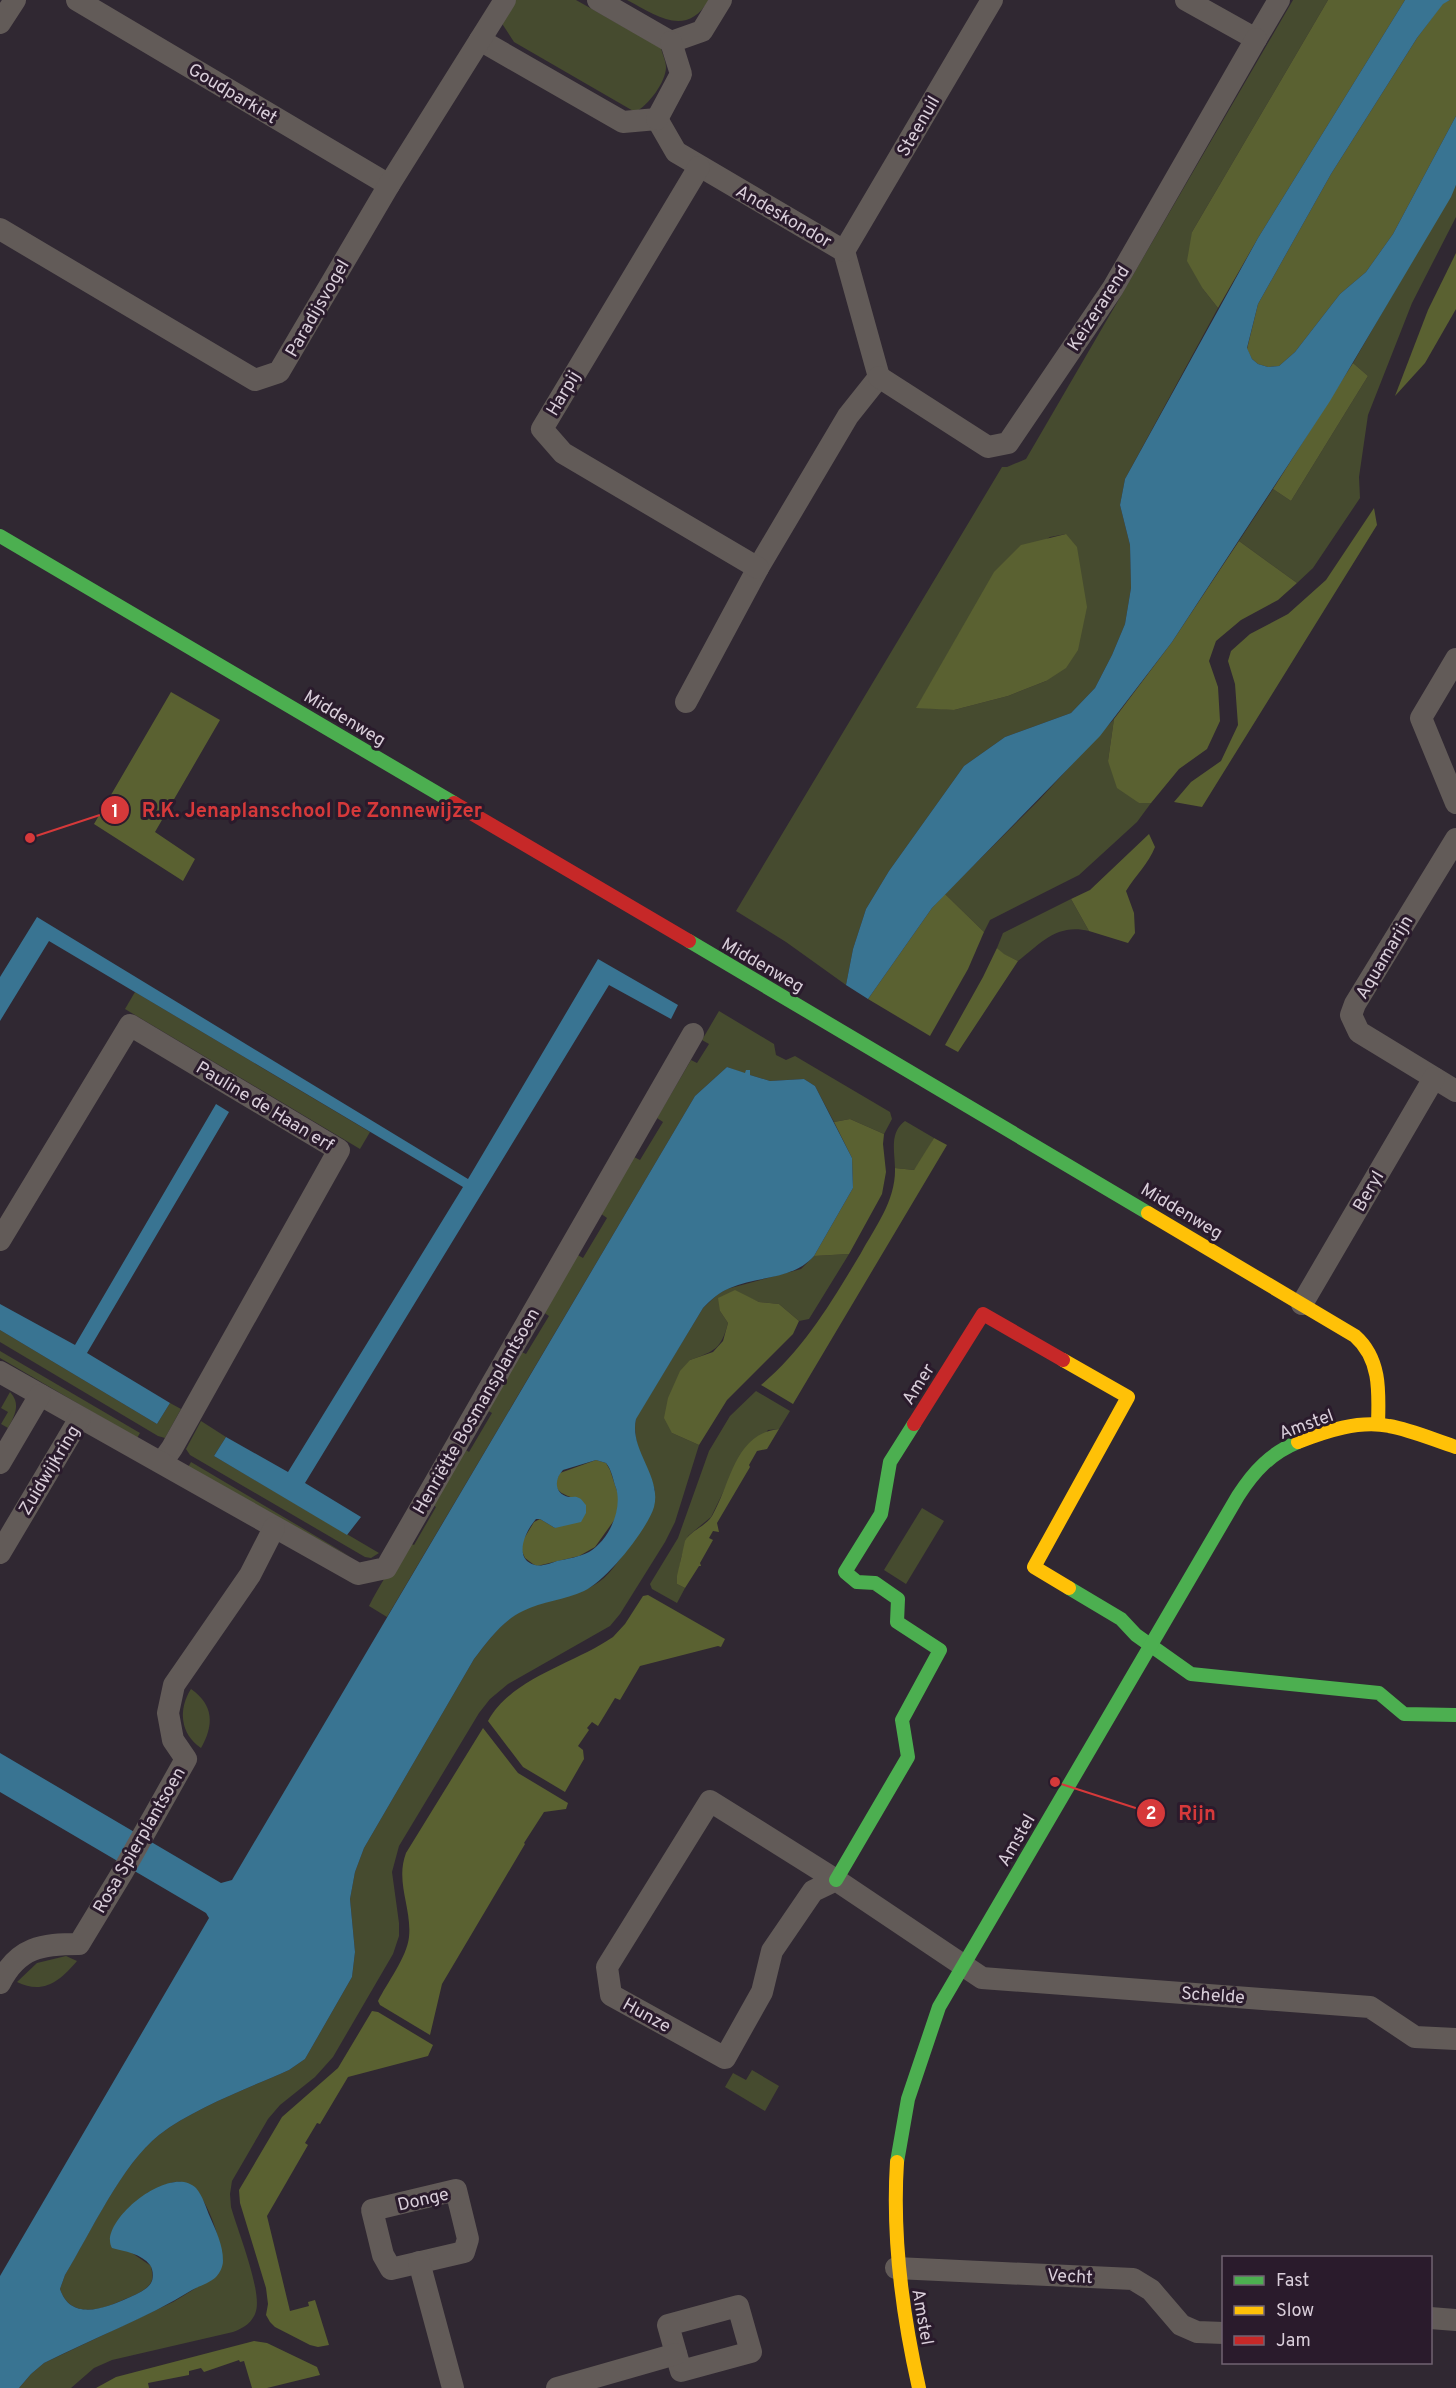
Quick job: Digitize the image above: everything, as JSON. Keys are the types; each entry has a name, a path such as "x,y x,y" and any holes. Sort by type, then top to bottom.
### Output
{"street":[{"path":"0,23 15,0"},
{"name":"Goudparkiet","path":"77,0 389,185"},
{"name":"Paradijsvogel","path":"0,229 255,380 279,372 389,185 505,0"},
{"path":"480,40 623,122 657,119 681,74 671,42 598,0"},
{"path":"671,42 702,31 721,0"},
{"name":"Steenuil","path":"844,251 992,0"},
{"path":"1186,0 1256,39"},
{"name":"Keizerarend","path":"879,377 988,447 1008,442 1113,288 1279,0"},
{"name":"Andeskondor","path":"657,119 676,152 844,251 879,377"},
{"name":"Harpij","path":"699,167 542,429 563,453 758,568"},
{"path":"686,702 758,568 848,416 879,377"},
{"name":"Middenweg","path":"0,536 1356,1336 1367,1345 1377,1373 1378,1424"},
{"path":"1456,659 1421,718 1456,803"},
{"name":"Aquamarijn","path":"1434,1078 1359,1032 1351,1015 1355,1004 1456,839"},
{"name":"Pauline de Haan erf","path":"0,1240 130,1025 339,1150 162,1462"},
{"name":"Henriëtte Bosmansplantsoen","path":"162,1462 358,1574 386,1568 693,1034"},
{"path":"1434,1078 1456,1091"},
{"name":"Beryl","path":"1302,1304 1434,1078"},
{"name":"Amer","path":"836,1880 908,1757 902,1720 940,1650 897,1622 898,1599 874,1583 857,1582 845,1572 881,1514 890,1462 983,1314 1128,1397 1034,1567 1121,1619 1150,1646"},
{"name":"Zuidwijkring","path":"0,1372 162,1462"},
{"path":"0,1463 40,1395"},
{"name":"Zuidwijkring","path":"0,1553 80,1418"},
{"path":"1378,1424 1398,1428 1456,1447"},
{"name":"Amstel","path":"919,2388 907,2342 896,2268 896,2185 901,2130 921,2055 939,2007 1223,1521 1261,1466 1270,1457 1301,1441 1355,1425 1378,1424"},
{"name":"Rosa Spierplantsoen","path":"0,1983 9,1967 22,1955 36,1947 79,1944 122,1873 186,1759 173,1740 168,1713 174,1685 250,1575 274,1528"},
{"path":"1150,1646 1191,1674 1378,1693 1404,1714 1456,1715"},
{"name":"Hunze","path":"836,1880 813,1891 772,1951 762,1992 725,2058 611,1995 607,1967 710,1802 836,1880 963,1966"},
{"name":"Schelde","path":"963,1966 982,1978 1370,2007 1415,2037 1456,2039"},
{"name":"Donge","path":"456,2190 468,2239 464,2252 419,2262 391,2269 383,2255 372,2210 456,2190"},
{"path":"419,2262 453,2388"},
{"name":"Vecht","path":"896,2268 1132,2279 1151,2290 1181,2325 1197,2332 1222,2332"},
{"path":"1432,2318 1456,2320"},
{"path":"557,2388 676,2354"}],"green space":[{"path":"511,0 576,0 661,48 666,67 660,86 645,105 635,112 514,42 501,22"},
{"path":"627,0 709,0 700,12 681,21 660,17"},
{"path":"1293,0 1328,0 1192,232 1203,289 1218,308 1125,479 1120,505 1130,545 1131,588 1125,624 1112,655 1095,688 1071,713 1005,737 964,766 889,871 866,909 853,949 846,985 786,942 736,911 1002,467 1026,459","holes":["1066,534 1046,681 1008,696 954,710 917,707 995,572 1050,537"]},
{"path":"1328,0 1405,0 1258,238 1218,308 1203,289 1187,261 1192,232"},
{"path":"1456,0 1456,116 1393,234 1366,272 1340,294 1295,352 1279,366 1268,367 1258,364 1252,359 1247,349 1258,304 1331,174 1417,38 1443,3"},
{"path":"1456,185 1456,217 1412,303 1368,415 1359,477 1360,498 1313,568 1297,583 1239,541 1273,489 1291,501 1368,376 1353,363"},
{"path":"1456,253 1456,309 1425,363 1395,396 1428,310"},
{"path":"1353,363 1368,376 1291,501 1273,489"},
{"path":"1374,508 1377,525 1202,807 1174,802 1191,782 1221,761 1238,725 1235,684 1228,661 1231,651 1250,634 1288,614 1326,580"},
{"path":"1066,534 1077,547 1087,607 1078,650 1066,668 1046,681 1008,696 954,710 916,708 994,572 1021,545"},
{"path":"1239,541 1297,583 1278,600 1241,620 1216,641 1209,661 1218,687 1220,721 1207,749 1179,769 1151,803 1139,803 1117,788 1108,761 1114,719 1172,642"},
{"path":"171,692 220,720 155,832 195,859 183,881 94,824"},
{"path":"1114,719 1108,761 1139,803 1151,803 1137,822 1079,875 990,920 984,932 945,894 1039,800"},
{"path":"1149,834 1155,847 1126,891 1134,913 1135,933 1128,943 1089,931 1071,899 1090,890"},
{"path":"945,894 984,932 968,969 930,1036 868,999 932,908"},
{"path":"1071,899 1089,931 1078,929 1059,932 1042,941 1018,961 1003,954 997,948 1003,933"},
{"path":"997,948 1018,961 958,1052 945,1045"},
{"path":"135,992 370,1132 360,1149 125,1009"},
{"path":"719,1011 774,1044 776,1055 786,1060 795,1056 890,1112 892,1119 884,1134 850,1119 834,1122 815,1086 804,1079 770,1081 750,1075 750,1070 746,1074 727,1067 695,1096 387,1617 369,1606 373,1598 407,1542 414,1545 436,1507 430,1503 463,1448 469,1452 492,1413 485,1409 519,1351 526,1354 549,1316 543,1312 576,1254 583,1258 607,1218 600,1213 634,1157 640,1160 663,1122 657,1118 691,1060 697,1063 709,1044 702,1040"},
{"path":"850,1119 884,1134 886,1172 882,1194 849,1254 814,1256 853,1188 852,1158 834,1122"},
{"path":"905,1121 934,1138 914,1170 895,1168 895,1137"},
{"path":"934,1138 947,1145 793,1404 761,1385 777,1371 804,1340 839,1289 889,1202 895,1168 914,1170"},
{"path":"849,1254 809,1319 799,1321 779,1304 759,1302 747,1297 720,1311 728,1323 723,1338 716,1348 690,1360 672,1433 699,1445 675,1522 665,1542 610,1626 508,1684 490,1699 479,1713 399,1846 392,1872 399,1923 399,1936 393,1954 333,2057 315,2077 280,2105 268,2119 232,2181 231,2207 248,2259 257,2301 253,2318 233,2332 112,2360 94,2368 71,2388 19,2388 44,2363 173,2302 196,2288 223,2262 219,2241 205,2204 191,2186 182,2182 173,2182 147,2193 132,2253 151,2266 152,2278 148,2287 117,2303 89,2310 72,2305 65,2299 60,2289 65,2275 108,2200 132,2163 145,2148 159,2135 188,2116 289,2070 305,2059 352,1977 355,1952 350,1899 355,1872 364,1848 474,1659 496,1632 523,1610 595,1585 620,1559 655,1490 638,1446 636,1418 703,1308 727,1289 801,1269 814,1256"},
{"path":"735,1290 759,1302 779,1304 799,1321 793,1334 727,1400 699,1445 672,1433 664,1418 668,1398 680,1371 690,1360 713,1352 723,1341 728,1323 720,1311 718,1298"},
{"path":"0,1330 157,1424 170,1403 181,1409 165,1438 158,1436 0,1342"},
{"path":"0,1351 140,1433 137,1438 0,1358"},
{"path":"756,1391 790,1411 779,1429 768,1430 730,1478 711,1517 688,1536 681,1558 677,1584 685,1588 677,1603 652,1589 650,1584 678,1538 709,1451 730,1416"},
{"path":"10,1392 16,1405 15,1414 8,1428 1,1424 8,1412 1,1408"},
{"path":"201,1421 226,1437 214,1456 379,1553 371,1558 365,1557 190,1455 186,1449"},
{"path":"779,1429 767,1449 757,1451 749,1465 750,1467 717,1523 719,1532 713,1531 709,1538 713,1540 700,1563 701,1566 685,1588 677,1584 685,1541 712,1516 743,1450 752,1440 764,1433"},
{"path":"596,1460 606,1463 619,1497 615,1519 595,1547 579,1556 537,1566 533,1564 525,1558 521,1549 522,1542 534,1522 540,1519 555,1528 586,1506 560,1491 556,1481 560,1473"},
{"path":"191,1462 351,1557 187,1469"},
{"path":"922,1508 944,1521 906,1584 884,1570"},
{"path":"648,1595 725,1639 721,1647 640,1666 620,1700 615,1698 598,1726 592,1722 587,1728 589,1730 578,1746 583,1750 584,1759 565,1792 523,1767 488,1721 498,1706 527,1683 613,1637 625,1624 643,1596"},
{"path":"191,1689 204,1702 210,1716 208,1731 201,1748 189,1736 183,1721 184,1705"},
{"path":"483,1728 518,1773 568,1803 566,1809 544,1812 524,1843 442,1984 430,2035 380,2005 378,2001 401,1961 409,1937 402,1874 406,1853"},
{"path":"66,1956 77,1961 64,1975 50,1984 35,1987 17,1982 37,1963"},
{"path":"372,2011 378,2012 433,2045 428,2056 348,2077 320,2124 317,2123 305,2143 308,2145 267,2216 290,2311 309,2306 308,2302 315,2300 329,2345 318,2347 275,2327 266,2315 268,2304 266,2288 240,2203 239,2190 282,2117 338,2068"},
{"path":"752,2070 779,2086 765,2111 725,2087 733,2073 746,2080"},
{"path":"254,2341 267,2343 317,2367 320,2375 267,2388 252,2388 244,2361 239,2360 204,2372 201,2368 189,2371 189,2375 148,2383 149,2388 96,2388 116,2377"}],"water":[{"path":"1405,0 1450,0 1443,4 1417,38 1331,174 1258,304 1247,348 1252,359 1268,367 1279,366 1295,352 1340,294 1366,272 1393,234 1456,116 1456,185 1451,197 1330,401 1172,642 1100,736 932,908 868,999 846,985 853,949 866,909 889,871 964,766 1005,737 1071,713 1095,688 1125,624 1131,588 1130,545 1120,505 1125,479 1258,238"},
{"path":"37,917 468,1179 598,959 678,1005 671,1019 609,985 305,1483 361,1517 347,1535 214,1456 226,1437 288,1472 463,1187 49,941 0,1021 0,977"},
{"path":"727,1067 745,1073 746,1070 750,1070 750,1075 770,1081 804,1079 815,1086 852,1158 853,1188 814,1256 805,1264 785,1274 741,1284 726,1290 715,1296 703,1308 636,1419 637,1441 654,1485 655,1496 650,1517 625,1554 603,1577 584,1591 538,1605 515,1615 496,1632 474,1659 364,1848 355,1872 350,1899 355,1952 352,1977 305,2059 289,2070 188,2116 159,2135 145,2148 132,2163 108,2200 65,2275 60,2289 72,2306 90,2310 119,2302 149,2286 153,2276 147,2261 112,2248 110,2237 115,2224 125,2211 154,2189 170,2183 184,2182 196,2188 201,2195 222,2249 223,2263 219,2274 211,2281 156,2310 44,2363 19,2388 0,2388 0,2276 209,1918 206,1913 0,1792 0,1753 221,1883 232,1880 695,1096","holes":["596,1460 606,1463 618,1497 616,1515 608,1533 596,1547 577,1557 540,1566 528,1562 524,1557 523,1544 528,1530 536,1519 555,1528 581,1522 586,1513 586,1505 581,1499 569,1497 558,1490 557,1482 563,1470"]},
{"path":"216,1104 229,1112 87,1353 170,1403 157,1424 0,1330 0,1304 75,1345"}],"traffic: fast":[{"path":"0,536 454,803"},
{"path":"689,941 1148,1213"},
{"path":"836,1880 908,1757 902,1720 940,1650 897,1622 898,1599 875,1583 857,1582 845,1572 881,1514 890,1462 914,1424"},
{"path":"897,2162 908,2099 939,2007 1238,1496 1264,1464 1288,1446 1298,1442"},
{"path":"1069,1588 1121,1619 1136,1635 1191,1674 1379,1693 1404,1714 1456,1715"}],"traffic: slow":[{"path":"1148,1213 1355,1336 1370,1355 1377,1377 1378,1424"},
{"path":"1063,1360 1128,1397 1034,1567 1069,1588"},
{"path":"1298,1442 1320,1434 1366,1424 1406,1430 1456,1447"},
{"path":"897,2162 897,2248 903,2304 919,2388"}],"traffic: jam":[{"path":"454,803 689,941"},
{"path":"914,1424 983,1314 1063,1360"}],"place":[{"name":"R.K. Jenaplanschool De Zonnewijzer","path":"30,838"},
{"name":"Rijn","path":"1055,1782"}]}
